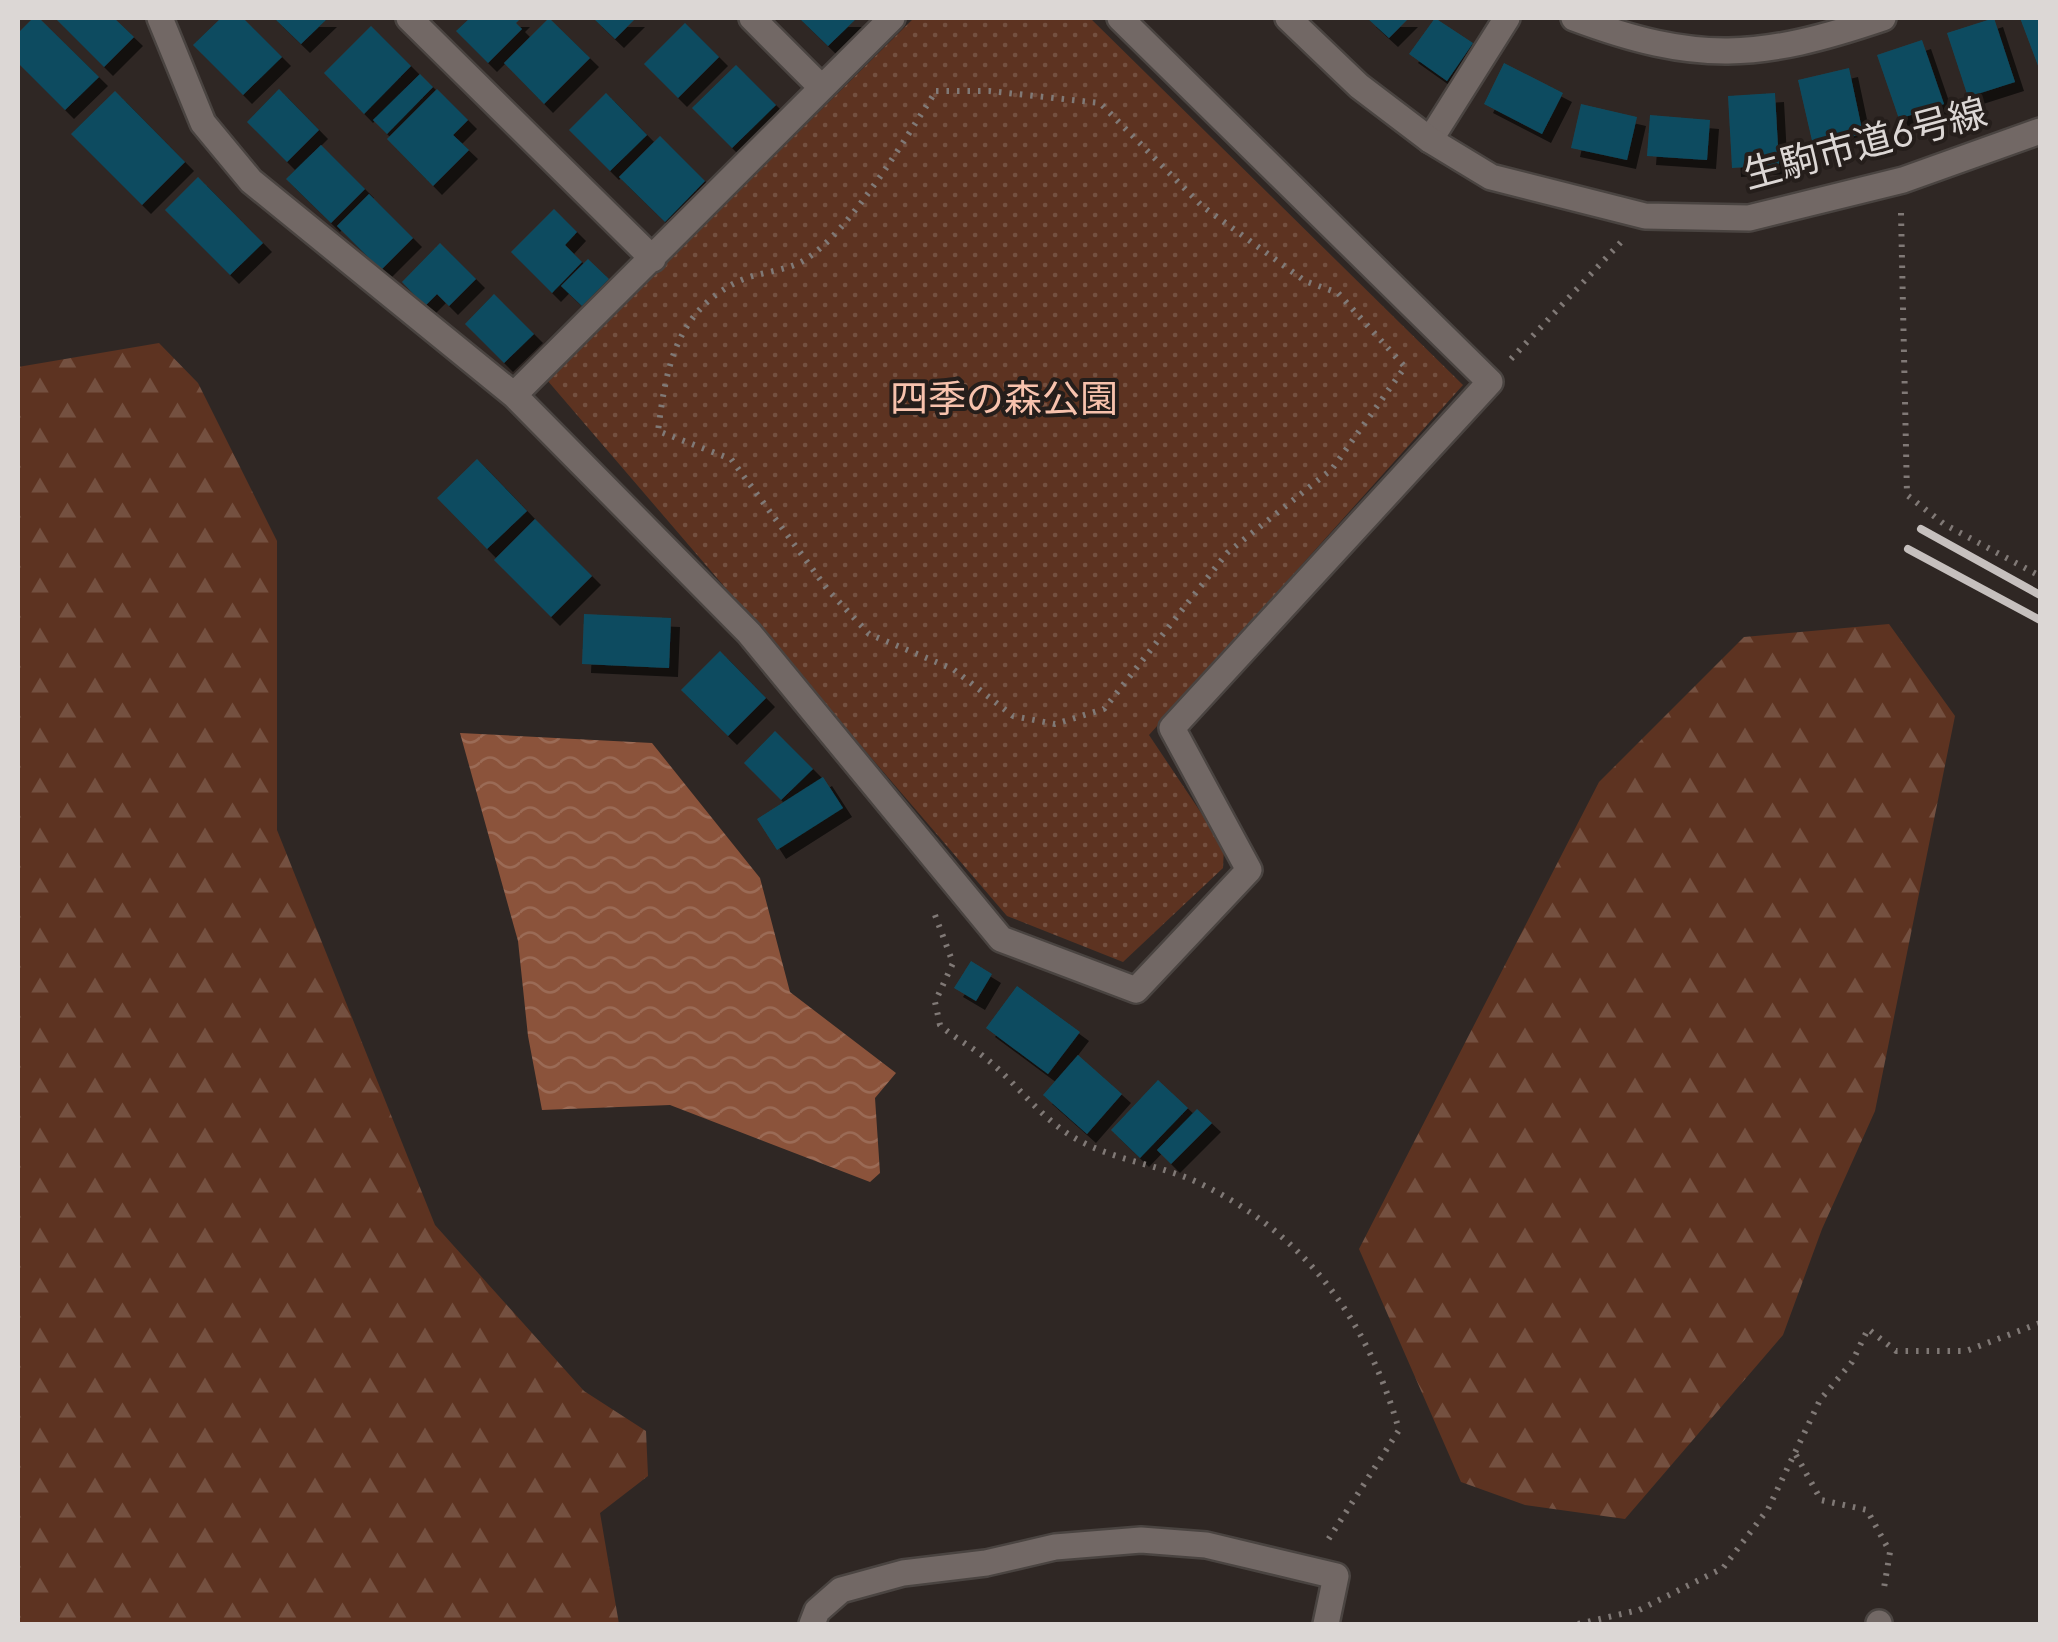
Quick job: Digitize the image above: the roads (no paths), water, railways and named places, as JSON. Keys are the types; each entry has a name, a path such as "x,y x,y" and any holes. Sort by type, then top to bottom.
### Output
{"street":[{"path":"160,18 203,123 251,181 514,395 749,632 1001,939 1136,990 1250,870 1172,728 1490,382 1120,18"},
{"path":"410,18 653,259"},
{"path":"752,18 820,87"},
{"path":"514,395 892,18"},
{"name":"生駒市道6号線","path":"1288,18 1359,86 1430,140 1491,177 1646,216 1749,218 1903,180 2040,132"},
{"path":"1430,140 1507,18"},
{"path":"1574,18 1662,46 1720,53 1784,46 1883,18"},
{"path":"812,1624 817,1611 842,1590 903,1573 986,1563 1055,1547 1142,1540 1206,1545 1306,1572 1336,1576 1326,1624"}],"water":[{"path":"460,733 652,743 760,878 790,992 896,1073 875,1098 880,1173 870,1182 670,1105 542,1110 528,1036 518,941"}],"railway":[{"path":"1921,529 2040,595"},
{"path":"1908,549 2040,620"}],"park label":[{"name":"四季の森公園","path":"1004,398"}]}
